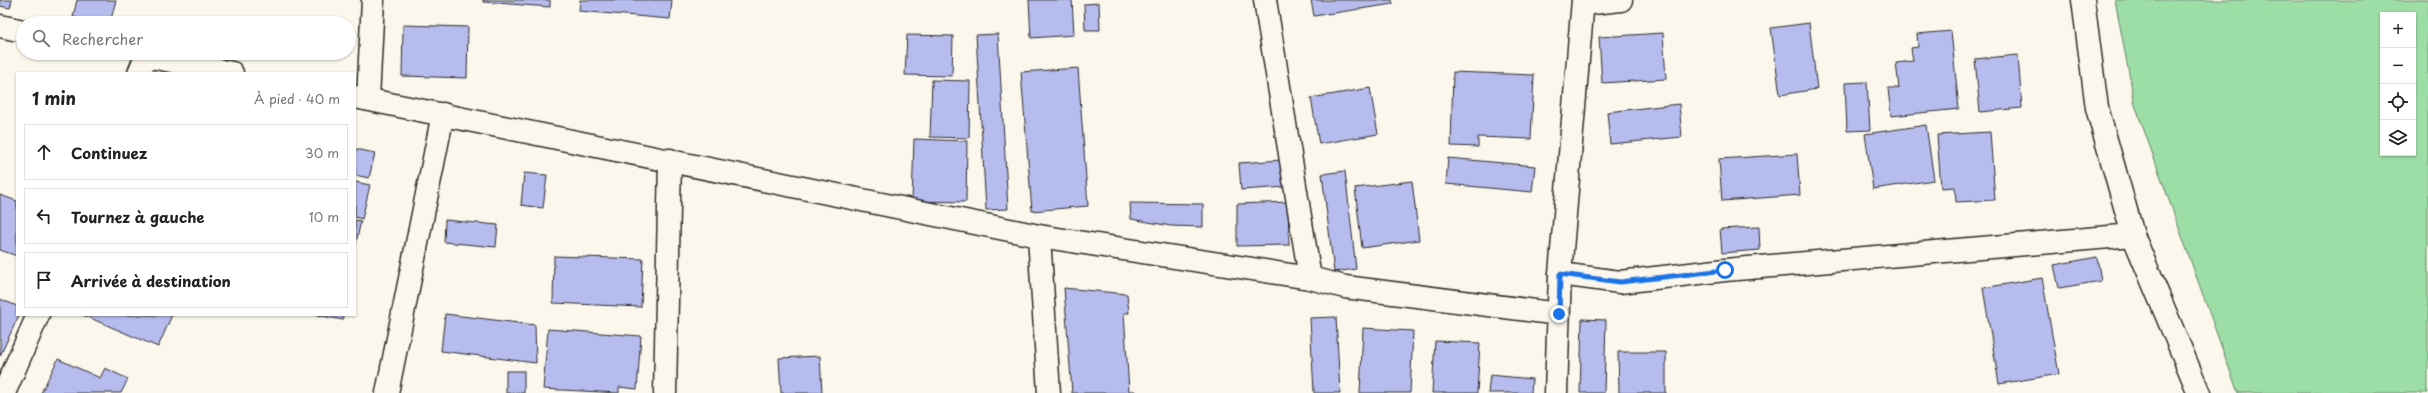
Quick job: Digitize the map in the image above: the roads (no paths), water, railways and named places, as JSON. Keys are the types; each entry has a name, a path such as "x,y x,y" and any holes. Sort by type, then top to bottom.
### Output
{"street":[{"path":"373,0 361,98 1039,236 1310,278 1345,287 1559,314"},
{"path":"1265,0 1310,278"},
{"path":"1556,393 1560,274 1583,2 1621,0"},
{"path":"2083,0 2097,108 2133,235 2199,393"},
{"path":"0,26 16,29"},
{"path":"138,61 224,72"},
{"path":"387,393 443,114"},
{"path":"664,393 670,160"},
{"path":"1560,274 1620,282 1725,270 2133,235"},
{"path":"1039,236 1049,393"},
{"path":"4,393 38,316"}]}
